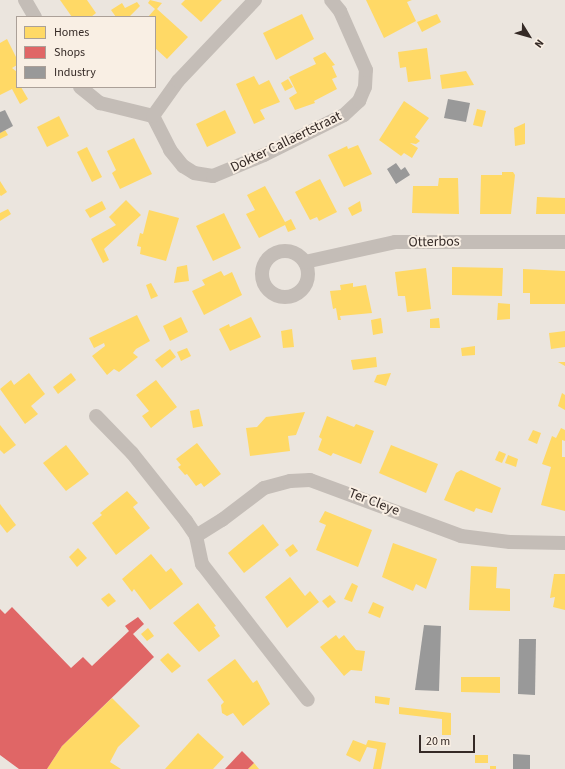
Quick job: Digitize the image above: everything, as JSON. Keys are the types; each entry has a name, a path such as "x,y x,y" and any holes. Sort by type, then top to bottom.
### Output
{"street":[{"path":"25,0 34,16"},
{"path":"81,88 100,103 153,116 178,81 255,0"},
{"name":"Dokter Callaertstraat","path":"153,116 170,150 183,166 194,173 213,176 264,155 344,115 359,101 365,87 366,70 340,11 331,0"},
{"name":"Otterbos","path":"305,262 395,242 565,242"},
{"path":"96,416 132,453 196,536 202,564 308,700"},
{"name":"Ter Cleye","path":"196,536 222,520 264,488 290,480 310,480 461,536 510,542 565,543"}],"building: Homes":[{"path":"60,0 87,0 96,13 92,16 71,16"},
{"path":"150,0 162,3 157,9 188,37 167,59 156,49 156,16 149,16 155,9 148,3"},
{"path":"185,0 222,0 201,22 181,4"},
{"path":"366,0 412,0 407,2 416,21 384,38"},
{"path":"137,2 140,6 130,16 115,16 111,10 122,3 125,8"},
{"path":"302,14 314,39 276,60 263,33"},
{"path":"437,14 441,22 422,32 417,22"},
{"path":"7,39 16,57 16,66 12,68 16,71 16,88 22,88 28,99 20,104 12,89 0,95 0,43"},
{"path":"427,48 431,79 408,82 406,67 400,68 398,52"},
{"path":"325,52 335,65 332,66 337,77 332,79 337,89 314,101 315,103 295,110 289,98 297,93 289,77 316,64 313,58"},
{"path":"466,71 474,85 442,89 440,75"},
{"path":"254,76 259,85 269,80 280,102 260,110 265,119 254,124 236,84"},
{"path":"288,79 293,87 285,91 281,83"},
{"path":"404,101 429,118 415,137 420,141 416,144 410,143 418,148 412,158 404,153 401,156 379,140"},
{"path":"477,109 486,111 482,127 473,125"},
{"path":"225,110 236,133 207,147 196,124"},
{"path":"59,116 69,136 47,147 37,127"},
{"path":"525,123 525,144 515,146 514,128"},
{"path":"5,130 8,135 0,139 0,133"},
{"path":"134,138 152,174 120,189 112,173 116,170 107,151"},
{"path":"358,145 372,174 344,187 328,155 347,146 348,149"},
{"path":"87,147 102,177 92,182 77,152"},
{"path":"502,172 513,172 515,175 511,214 480,214 481,175 502,175"},
{"path":"439,178 458,178 459,214 412,213 413,186 438,186"},
{"path":"320,179 337,212 319,221 317,217 310,220 295,192"},
{"path":"0,181 7,192 1,196 0,195"},
{"path":"265,186 285,222 291,219 296,229 288,232 285,225 259,238 246,214 255,210 247,195"},
{"path":"537,197 565,198 565,214 536,214"},
{"path":"126,200 141,215 104,249 109,260 103,263 91,239 116,225 109,217"},
{"path":"102,201 106,209 90,218 85,210"},
{"path":"360,201 362,211 352,216 348,208"},
{"path":"8,209 11,214 0,221 0,213"},
{"path":"149,210 179,218 166,261 140,254 141,247 137,246 140,233 143,234"},
{"path":"224,213 241,248 213,261 196,226"},
{"path":"187,265 189,281 174,283 177,267"},
{"path":"452,267 503,268 502,296 452,295"},
{"path":"426,268 431,309 407,312 405,296 398,296 395,272"},
{"path":"523,269 565,271 565,304 530,304 530,293 523,293"},
{"path":"221,271 224,276 232,272 242,295 204,315 192,291 205,285 202,280"},
{"path":"151,283 158,296 151,299 146,285"},
{"path":"353,283 353,287 366,285 372,313 340,316 341,320 338,320 336,308 333,309 330,291 341,290 340,285"},
{"path":"498,303 510,304 510,319 497,320"},
{"path":"137,315 150,341 136,349 133,353 138,357 119,372 114,369 107,375 92,356 105,346 104,343 94,348 89,338"},
{"path":"181,317 188,332 170,341 163,326"},
{"path":"251,317 261,337 230,351 219,329 229,324 230,327"},
{"path":"381,318 383,333 373,335 371,320"},
{"path":"439,318 440,328 430,328 430,319"},
{"path":"292,329 294,347 283,348 281,331"},
{"path":"565,331 565,347 551,349 549,333"},
{"path":"475,346 475,355 462,356 461,348"},
{"path":"187,348 191,356 181,361 177,352"},
{"path":"170,349 176,357 162,368 155,360"},
{"path":"376,357 377,367 353,370 351,360"},
{"path":"558,362 565,362 565,366"},
{"path":"29,373 45,394 31,406 38,414 25,424 0,389 11,380 14,385"},
{"path":"71,373 76,380 58,394 53,387"},
{"path":"391,373 386,386 374,382 377,375"},
{"path":"156,380 177,407 151,428 142,416 149,411 136,395"},
{"path":"562,393 565,395 565,410 558,406"},
{"path":"199,409 203,426 193,428 190,411"},
{"path":"305,412 296,435 288,436 290,451 250,456 246,428 257,427 266,417"},
{"path":"327,416 354,427 356,424 374,431 361,464 333,453 331,456 318,450 322,439 319,437"},
{"path":"0,425 16,445 4,454 0,450"},
{"path":"561,428 565,430 565,441 562,440 562,457 565,457 565,511 541,505 551,467 542,464 552,436 556,438"},
{"path":"533,430 541,433 537,444 528,440"},
{"path":"197,443 221,474 204,487 201,483 196,486 187,474 185,475 178,467 181,465 176,459"},
{"path":"66,445 89,474 66,491 43,463"},
{"path":"391,445 438,464 426,493 379,473"},
{"path":"499,451 506,454 502,463 495,460"},
{"path":"508,455 518,459 516,467 505,463"},
{"path":"461,470 501,488 492,513 476,508 474,512 444,500 456,473"},
{"path":"127,491 138,503 133,507 150,528 116,555 92,523 102,515 100,513"},
{"path":"0,504 16,525 7,533 0,524"},
{"path":"325,511 372,530 358,567 316,550 326,525 319,522"},
{"path":"263,524 279,545 244,573 228,553"},
{"path":"393,543 437,559 426,589 416,584 413,591 382,577"},
{"path":"293,544 298,551 290,557 285,550"},
{"path":"78,548 87,558 77,567 69,557"},
{"path":"151,554 166,572 171,568 183,584 150,610 134,589 132,592 122,579"},
{"path":"471,566 497,567 496,588 510,589 510,611 469,610"},
{"path":"554,574 565,574 565,610 553,607 555,597 550,598"},
{"path":"290,577 305,596 310,591 319,602 287,628 265,597"},
{"path":"352,583 358,586 352,602 344,599"},
{"path":"109,593 116,601 108,607 101,599"},
{"path":"330,595 336,602 328,608 322,601"},
{"path":"373,602 384,607 380,618 368,613"},
{"path":"198,603 216,626 214,627 220,636 199,652 173,623"},
{"path":"148,628 154,636 147,641 141,634"},
{"path":"336,635 339,639 344,635 356,650 365,651 362,671 351,670 344,676 320,647"},
{"path":"168,653 181,666 172,673 160,660"},
{"path":"235,659 253,683 257,680 270,704 243,726 233,713 227,716 222,713 221,705 224,702 207,680"},
{"path":"461,677 500,677 500,693 461,692"},
{"path":"375,696 390,698 389,705 375,703"},
{"path":"112,698 140,726 118,747 110,762 121,769 47,769 62,746"},
{"path":"399,707 451,713 451,735 442,735 442,719 399,714"},
{"path":"198,733 224,757 213,769 165,769"},
{"path":"353,740 366,745 368,740 386,743 381,769 373,769 377,749 367,747 360,762 346,755"},
{"path":"475,755 488,755 488,763 475,763"},
{"path":"254,763 259,769 248,769"},
{"path":"490,766 496,766 496,769 490,769"}],"building: Shops":[{"path":"12,607 71,668 83,657 92,666 129,631 125,626 138,617 144,624 133,634 154,657 62,746 47,769 19,769 0,755 0,609 5,614"},
{"path":"242,751 254,763 248,769 225,769"}],"building: Industry":[{"path":"448,99 470,103 466,122 444,118"},
{"path":"5,110 13,126 0,133 0,112"},
{"path":"396,163 401,170 405,167 410,175 396,184 387,169"},
{"path":"424,625 441,626 439,691 415,690"},
{"path":"519,639 536,639 535,695 518,694"},
{"path":"513,754 530,755 530,769 513,769"}]}
